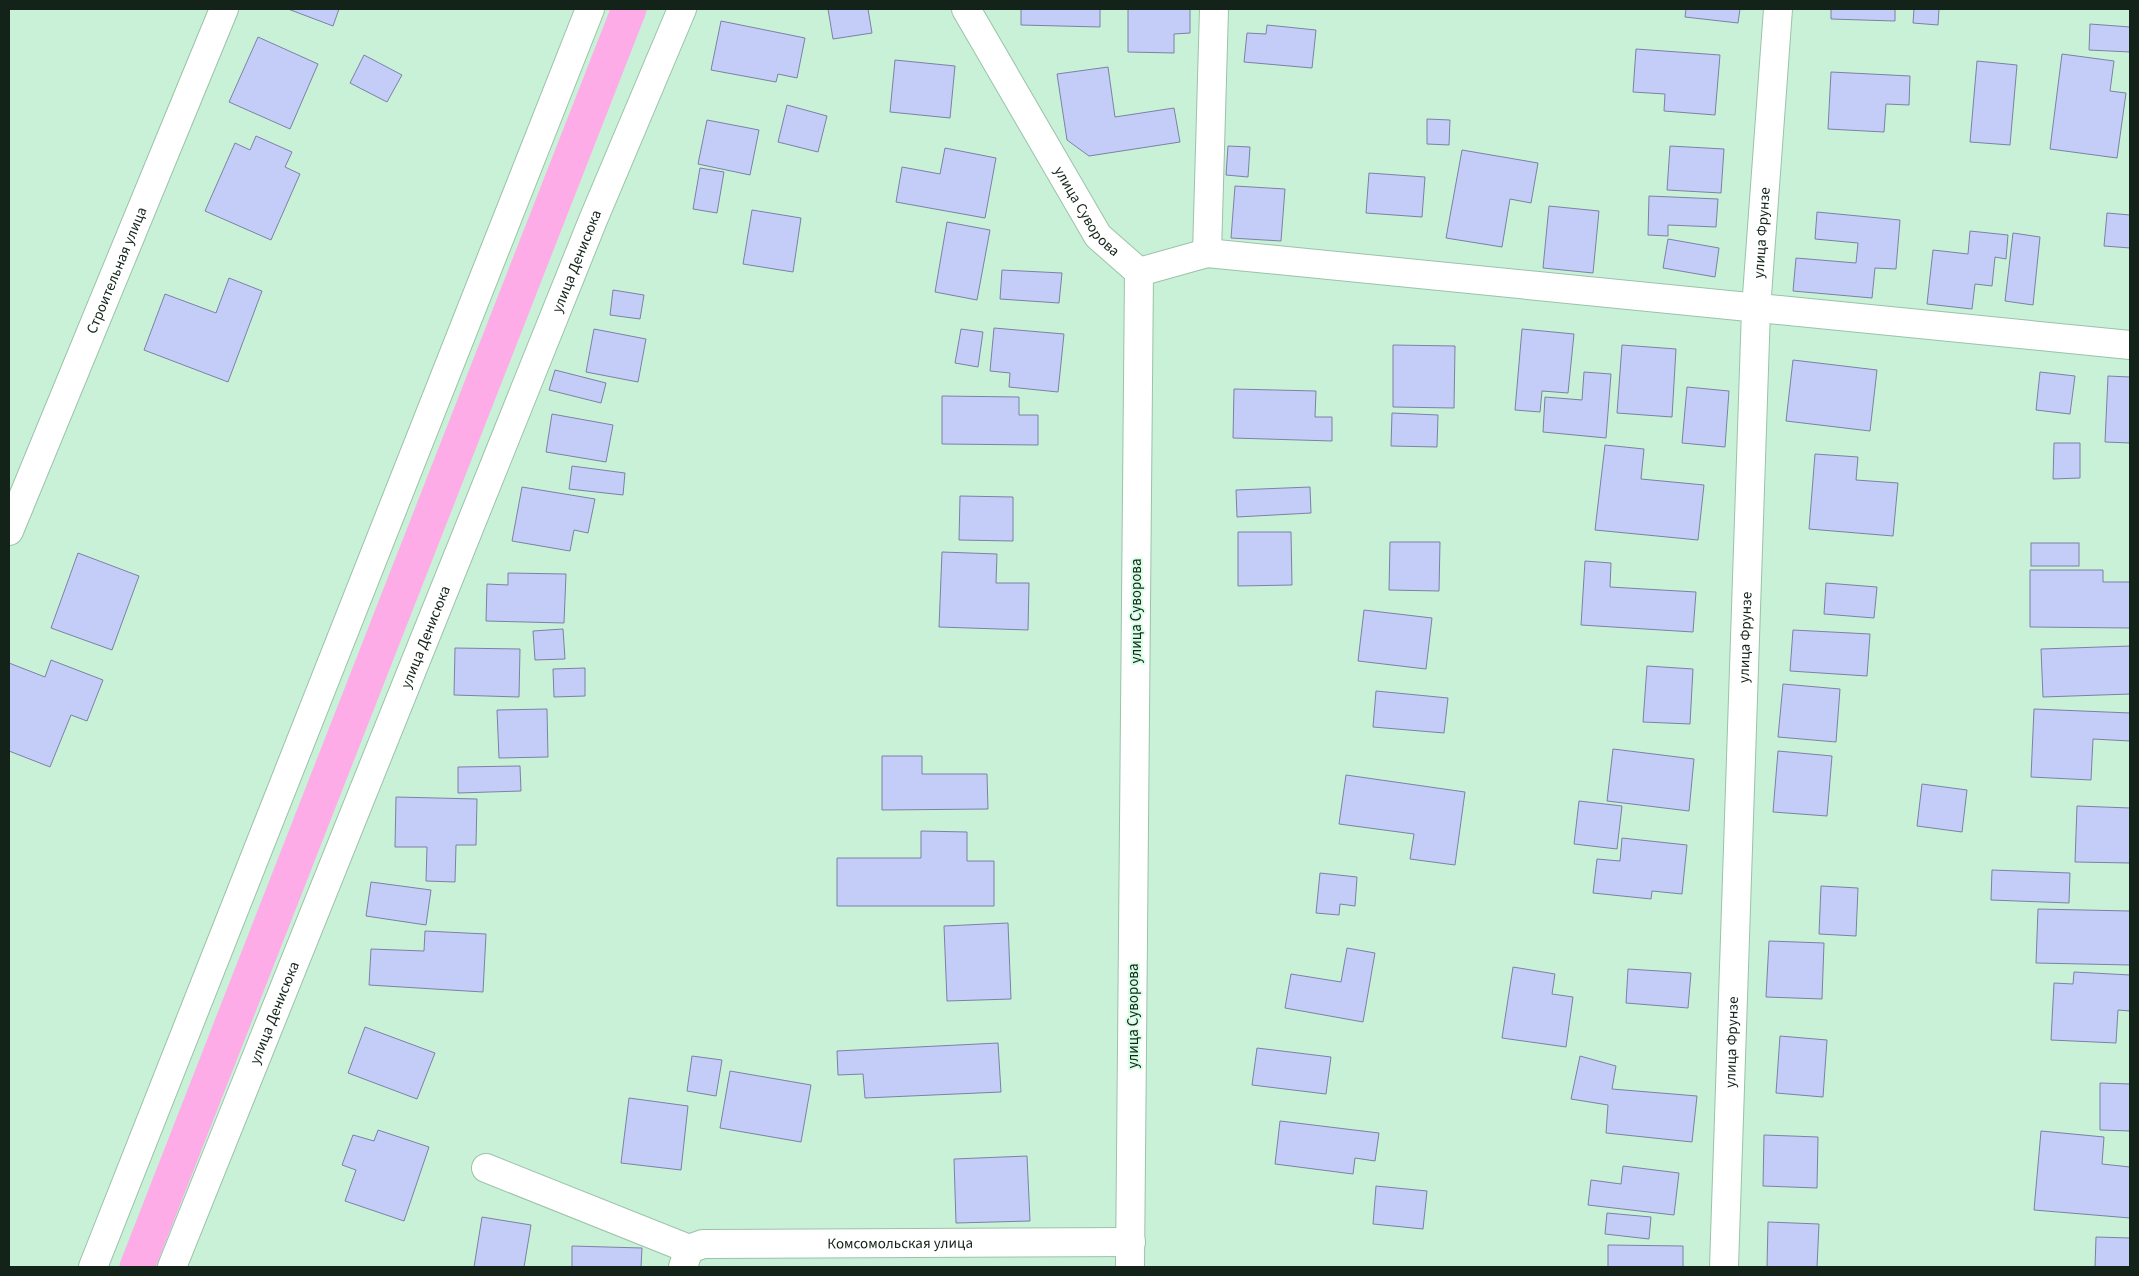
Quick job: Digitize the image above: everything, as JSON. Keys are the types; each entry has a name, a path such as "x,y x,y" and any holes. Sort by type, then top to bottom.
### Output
{"street":[{"name":"Строительная улица","path":"9,531 224,9"},
{"path":"93,1267 590,9"},
{"name":"улица Денисюка","path":"172,1267 578,257 682,9"},
{"name":"улица Суворова","path":"966,9 1098,236 1139,272 1131,1255"},
{"path":"1207,253 1214,9"},
{"name":"улица Фрунзе","path":"1724,1267 1756,309 1778,9"},
{"path":"1139,272 1207,253 2130,345"},
{"path":"486,1168 686,1258"},
{"name":"Комсомольская улица","path":"686,1258 703,1244 722,1243 886,1245 1131,1255"}],"building":[{"path":"288,9 339,9 333,26"},
{"path":"828,9 868,9 872,33 833,39"},
{"path":"1021,9 1100,9 1100,27 1021,25"},
{"path":"1128,9 1190,9 1190,33 1174,34 1174,53 1128,52"},
{"path":"1686,9 1740,9 1738,23 1685,17"},
{"path":"1831,9 1895,9 1895,21 1831,19"},
{"path":"1914,9 1939,9 1938,25 1913,23"},
{"path":"721,21 805,38 797,78 778,74 776,82 711,70"},
{"path":"2090,24 2130,27 2130,52 2089,50"},
{"path":"1267,25 1316,30 1312,68 1244,62 1247,33 1266,34"},
{"path":"258,37 318,64 290,129 229,102"},
{"path":"1636,49 1720,55 1715,115 1664,111 1665,94 1633,92"},
{"path":"2062,54 2114,61 2110,91 2126,93 2117,158 2050,149"},
{"path":"364,55 402,75 387,102 350,83"},
{"path":"895,60 955,66 950,118 890,112"},
{"path":"1977,61 2017,65 2010,145 1970,142"},
{"path":"1108,67 1115,117 1174,108 1180,142 1089,156 1067,140 1057,74"},
{"path":"1831,72 1910,76 1909,105 1886,104 1884,132 1828,129"},
{"path":"787,105 827,116 818,152 778,142"},
{"path":"1427,119 1450,120 1449,145 1427,144"},
{"path":"707,120 759,130 750,175 698,164"},
{"path":"256,136 292,152 285,167 300,174 271,240 205,211 235,143 250,150"},
{"path":"1228,146 1250,147 1248,177 1226,175"},
{"path":"1670,146 1724,149 1721,193 1667,190"},
{"path":"945,148 996,158 985,218 896,202 902,167 940,174"},
{"path":"1462,150 1538,163 1531,203 1510,199 1502,247 1446,238"},
{"path":"700,168 724,172 717,213 693,209"},
{"path":"1369,173 1425,177 1422,217 1366,213"},
{"path":"1235,186 1285,189 1281,241 1231,238"},
{"path":"1649,196 1718,199 1716,227 1668,225 1668,236 1648,235"},
{"path":"1549,206 1599,211 1593,273 1543,268"},
{"path":"752,210 801,218 793,272 743,264"},
{"path":"1817,212 1900,220 1896,269 1875,268 1872,298 1793,291 1796,258 1856,263 1858,243 1815,239"},
{"path":"2107,213 2130,215 2130,248 2104,246"},
{"path":"947,222 990,230 977,300 935,292"},
{"path":"1970,231 2008,235 2006,259 1995,257 1992,286 1975,284 1972,309 1927,304 1933,250 1968,254"},
{"path":"2013,233 2040,237 2033,305 2005,301"},
{"path":"1668,239 1719,248 1715,277 1663,268"},
{"path":"1002,270 1062,273 1059,303 1000,299"},
{"path":"229,278 262,291 228,382 144,350 165,294 216,313"},
{"path":"613,290 644,295 640,319 610,315"},
{"path":"994,328 1064,334 1058,392 1009,387 1010,373 990,371"},
{"path":"594,329 646,339 638,382 586,372"},
{"path":"961,329 983,332 978,367 955,363"},
{"path":"1522,329 1574,334 1568,393 1542,391 1540,412 1515,410"},
{"path":"1393,345 1455,346 1454,408 1393,407"},
{"path":"1622,345 1676,349 1672,417 1617,413"},
{"path":"1793,360 1877,370 1870,431 1786,421"},
{"path":"555,370 606,383 601,403 549,390"},
{"path":"1584,372 1611,374 1606,438 1543,432 1545,397 1582,400"},
{"path":"2040,372 2075,376 2070,414 2036,410"},
{"path":"2108,376 2130,377 2130,443 2105,442"},
{"path":"1687,387 1729,391 1725,447 1682,443"},
{"path":"1234,389 1316,391 1315,417 1332,417 1332,441 1233,438"},
{"path":"942,396 1019,397 1019,415 1038,415 1038,445 942,444"},
{"path":"1392,413 1438,415 1437,447 1391,446"},
{"path":"552,414 613,425 606,462 546,452"},
{"path":"2054,443 2080,443 2080,478 2053,479"},
{"path":"1605,445 1644,449 1641,479 1704,485 1698,540 1595,530"},
{"path":"1815,454 1858,457 1856,480 1898,483 1893,536 1809,529"},
{"path":"572,466 625,473 623,495 569,489"},
{"path":"522,487 595,499 588,533 574,530 570,551 512,541"},
{"path":"1310,487 1311,513 1237,517 1236,490"},
{"path":"960,496 1013,497 1013,541 959,540"},
{"path":"1238,532 1291,532 1292,585 1238,586"},
{"path":"1390,542 1440,542 1439,591 1389,590"},
{"path":"2031,543 2079,543 2079,566 2031,566"},
{"path":"942,552 997,554 996,583 1029,583 1028,630 939,627"},
{"path":"78,553 139,576 112,650 51,628"},
{"path":"1585,561 1611,563 1610,587 1696,592 1693,632 1581,625"},
{"path":"2030,570 2103,570 2103,582 2130,582 2130,628 2030,627"},
{"path":"508,573 566,574 564,623 486,621 487,584 508,585"},
{"path":"1826,583 1877,587 1874,618 1824,614"},
{"path":"1364,610 1432,618 1426,669 1358,661"},
{"path":"563,629 565,659 535,660 533,631"},
{"path":"1793,630 1870,634 1867,676 1790,671"},
{"path":"2130,646 2130,694 2043,697 2041,649"},
{"path":"455,648 520,649 519,697 454,695"},
{"path":"51,660 103,680 87,721 71,715 50,767 9,751 9,663 45,677"},
{"path":"1647,666 1693,669 1690,724 1643,722"},
{"path":"585,668 585,696 554,697 553,669"},
{"path":"1783,684 1840,689 1836,742 1778,737"},
{"path":"1376,691 1448,698 1444,733 1373,727"},
{"path":"547,709 548,757 499,758 497,710"},
{"path":"2034,709 2130,713 2130,741 2093,739 2091,780 2031,777"},
{"path":"1613,749 1694,759 1689,811 1607,801"},
{"path":"1778,751 1832,756 1827,816 1773,812"},
{"path":"882,756 922,756 922,774 987,774 988,809 882,810"},
{"path":"520,766 521,791 458,793 458,767"},
{"path":"1346,775 1465,792 1455,865 1410,859 1414,834 1339,824"},
{"path":"1922,784 1967,790 1962,832 1917,826"},
{"path":"396,797 477,799 476,845 456,845 455,882 426,881 427,847 395,847"},
{"path":"1579,801 1622,806 1617,849 1574,844"},
{"path":"2077,806 2130,808 2130,863 2075,862"},
{"path":"921,831 967,832 967,861 994,861 994,906 837,906 837,858 921,858"},
{"path":"1622,838 1687,845 1682,894 1652,891 1651,899 1593,893 1597,859 1620,861"},
{"path":"1992,870 2070,873 2069,903 1991,900"},
{"path":"1320,873 1357,877 1355,906 1340,904 1339,915 1316,913"},
{"path":"371,882 431,890 426,925 366,916"},
{"path":"1821,886 1858,888 1856,936 1819,934"},
{"path":"2038,909 2130,911 2130,965 2036,963"},
{"path":"1008,923 1011,999 947,1001 944,926"},
{"path":"425,931 486,934 483,992 369,985 371,949 424,951"},
{"path":"1769,941 1824,943 1822,999 1766,997"},
{"path":"1347,948 1375,953 1363,1022 1285,1008 1291,974 1341,982"},
{"path":"1513,967 1555,974 1552,994 1573,997 1566,1047 1502,1038"},
{"path":"1628,969 1691,973 1688,1008 1626,1003"},
{"path":"2074,972 2130,975 2130,1011 2118,1010 2116,1043 2051,1040 2054,983 2073,984"},
{"path":"365,1027 435,1053 417,1099 348,1073"},
{"path":"1780,1036 1827,1040 1823,1097 1776,1093"},
{"path":"998,1043 1001,1092 865,1098 863,1074 838,1075 837,1051"},
{"path":"1257,1048 1331,1057 1326,1094 1252,1085"},
{"path":"692,1056 722,1060 716,1096 687,1091"},
{"path":"1580,1056 1616,1066 1612,1089 1697,1096 1692,1142 1606,1133 1608,1105 1571,1099"},
{"path":"730,1071 811,1085 801,1142 720,1128"},
{"path":"2100,1083 2130,1084 2130,1131 2100,1130"},
{"path":"629,1098 688,1106 681,1170 621,1163"},
{"path":"1280,1121 1379,1133 1375,1161 1355,1158 1353,1174 1275,1164"},
{"path":"378,1130 429,1147 404,1221 345,1201 356,1170 342,1165 353,1135 374,1141"},
{"path":"2041,1131 2104,1137 2102,1164 2130,1167 2130,1218 2034,1210"},
{"path":"1764,1135 1818,1137 1817,1188 1763,1186"},
{"path":"1027,1156 1030,1221 956,1223 954,1159"},
{"path":"1623,1166 1679,1173 1674,1215 1588,1205 1591,1180 1621,1184"},
{"path":"1376,1186 1427,1191 1423,1229 1373,1224"},
{"path":"1607,1213 1651,1217 1649,1239 1605,1234"},
{"path":"482,1217 531,1225 524,1267 474,1267"},
{"path":"1768,1222 1819,1224 1817,1267 1767,1267"},
{"path":"2096,1237 2130,1238 2130,1267 2095,1267"},
{"path":"1608,1245 1683,1246 1683,1267 1608,1267"},
{"path":"572,1246 642,1248 641,1267 572,1267"}],"waterway":[{"path":"137,1267 629,9"}]}
